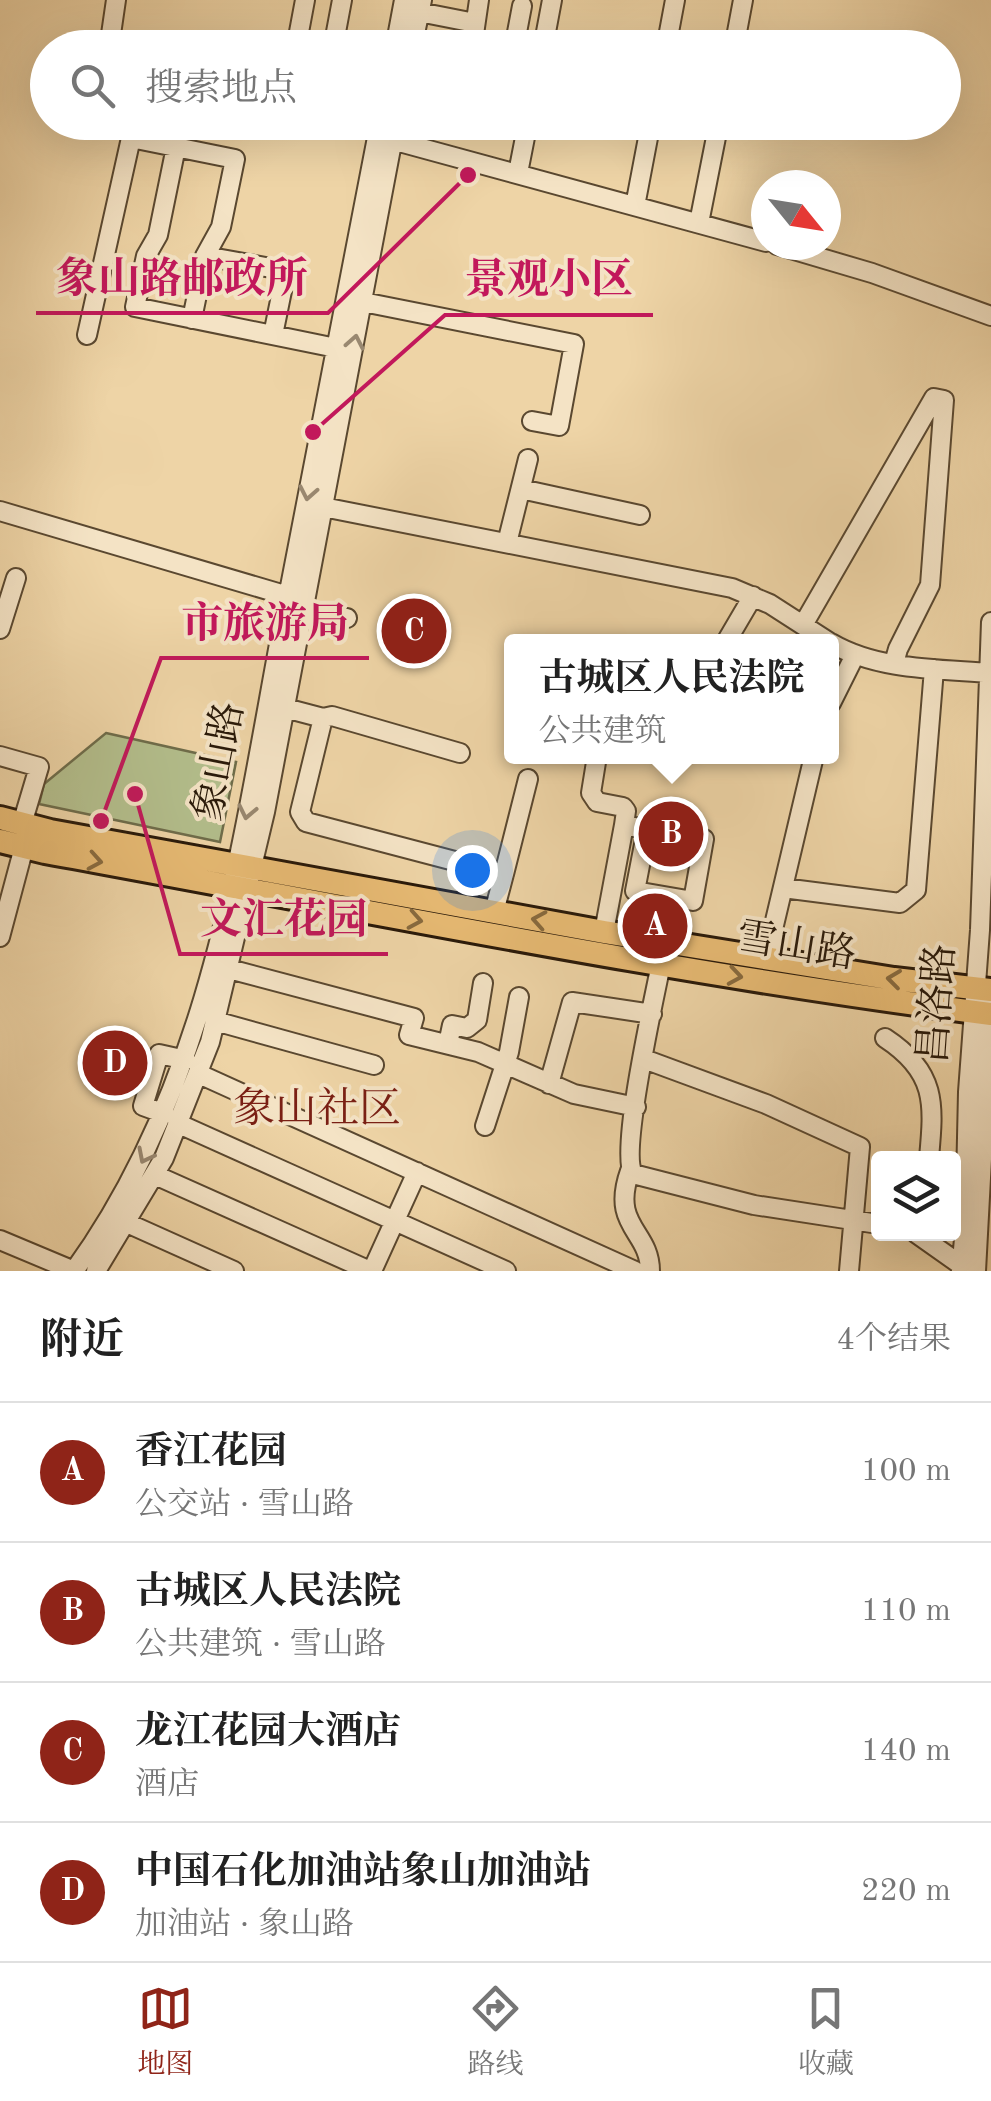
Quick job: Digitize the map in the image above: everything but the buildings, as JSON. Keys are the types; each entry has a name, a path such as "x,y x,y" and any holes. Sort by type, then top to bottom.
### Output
{"main road":[{"name":"雪山路","path":"0,841 15,830 660,964 985,1002"},
{"name":"雪山路","path":"242,877 494,912 985,1002"}],"street":[{"path":"112,30 116,0"},
{"path":"299,30 305,0"},
{"path":"336,30 342,0"},
{"path":"398,30 404,0"},
{"path":"474,30 479,0"},
{"path":"546,30 552,0"},
{"path":"669,30 675,0"},
{"path":"737,30 743,0"},
{"path":"420,6 475,23"},
{"path":"517,30 522,6"},
{"path":"87,335 130,140"},
{"path":"140,140 235,159 221,227 206,256 192,319"},
{"name":"象山路","path":"97,1271 155,1174 192,1067 215,1021 228,968 288,596 376,140"},
{"name":"象山路","path":"192,1067 285,708 392,140"},
{"path":"421,140 518,173 751,238"},
{"path":"518,173 524,140"},
{"path":"634,206 647,140"},
{"path":"699,223 715,140"},
{"path":"176,147 158,236 146,256 135,307 336,348"},
{"path":"206,256 272,268 281,274 284,282 273,336"},
{"path":"828,260 890,278 991,316"},
{"path":"363,302 574,344 559,426 532,421"},
{"path":"803,625 934,398 939,397 944,400 941,467 930,585 894,664"},
{"path":"508,544 528,460"},
{"path":"521,489 640,515"},
{"path":"323,508 732,588 817,634"},
{"path":"0,511 288,596"},
{"path":"0,629 16,578"},
{"path":"731,634 752,596"},
{"path":"304,610 347,618"},
{"name":"昌洛路","path":"966,1269 985,1002 991,622"},
{"path":"839,647 854,656 894,664 989,673"},
{"path":"839,687 854,656"},
{"path":"783,888 900,904 916,890 934,669"},
{"path":"285,708 323,718 332,716 460,753"},
{"path":"323,718 300,812 306,822 504,874"},
{"path":"0,756 39,767 15,830 0,937"},
{"path":"596,764 591,792 597,802 623,806 626,811 604,932"},
{"path":"766,959 812,764"},
{"path":"494,912 528,779"},
{"path":"624,825 647,829 704,839 692,901 636,891 647,829"},
{"path":"650,1271 650,1260 626,1215 623,1190 630,1170 636,1107 660,964"},
{"path":"228,968 414,1018 409,1034 478,1052 598,1101 636,1107"},
{"path":"448,1044 452,1026 467,1028 476,1020 484,983"},
{"path":"485,1126 519,998"},
{"path":"549,1084 572,1002 652,1014"},
{"path":"215,1021 374,1065"},
{"path":"885,1038 910,1059 930,1093 934,1106 930,1151"},
{"path":"506,1271 143,1106 159,1054 634,1271"},
{"path":"644,1059 753,1099 860,1146 848,1271"},
{"name":"象山路","path":"74,1271 172,1119"},
{"path":"630,1170 636,1176 754,1205 871,1223"},
{"path":"155,1174 371,1271 417,1172"},
{"path":"127,1224 234,1271"},
{"path":"0,1240 74,1271"},
{"path":"927,1241 966,1269"}],"green space":[{"path":"106,733 236,762 220,842 39,804 44,784"}],"place":[{"name":"象山路邮政所","path":"468,175"},
{"name":"景观小区","path":"313,432"},
{"name":"龙江花园大酒店","path":"414,631"},
{"name":"文汇花园","path":"135,794"},
{"name":"市旅游局","path":"101,821"},
{"name":"古城区人民法院","path":"671,834"},
{"name":"香江花园","path":"655,926"},
{"name":"中国石化加油站象山加油站","path":"115,1063"}],"district":[{"name":"象山社区","path":"317,1111"}]}
